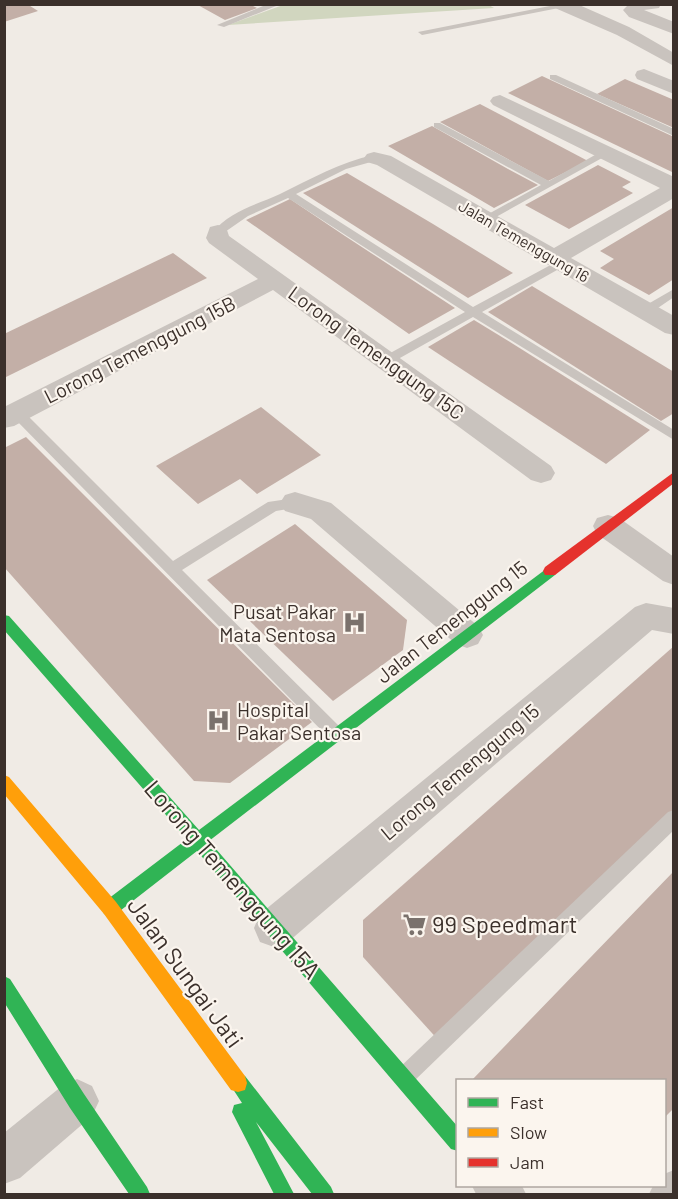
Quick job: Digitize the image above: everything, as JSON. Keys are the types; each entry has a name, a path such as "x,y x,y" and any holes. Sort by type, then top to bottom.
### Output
{"street":[{"path":"654,4 638,6 632,10 674,29"},
{"path":"563,5 623,32 674,62"},
{"path":"644,75 674,88"},
{"path":"500,101 674,188"},
{"name":"Jalan Temenggung 16","path":"374,158 384,160 674,327"},
{"path":"557,260 674,188"},
{"name":"Lorong Temenggung 15C","path":"218,231 218,238 540,473"},
{"name":"Lorong Temenggung 15B","path":"10,416 275,280"},
{"name":"Jalan Temenggung 15","path":"110,908 674,476"},
{"path":"295,503 321,512 467,635"},
{"path":"608,526 674,573"},
{"name":"Lorong Temenggung 15","path":"274,928 660,618"},
{"name":"Lorong Temenggung 15A","path":"4,620 198,840 456,1140"},
{"name":"Jalan Sungai Jati","path":"4,782 110,908 200,1033 324,1194"},
{"path":"4,985 140,1194"},
{"path":"200,1033 284,1194"},
{"path":"4,1162 87,1114"},
{"path":"87,1114 145,1178"}],"lane":[{"path":"221,25 277,4"},
{"path":"422,32 563,5"},
{"path":"553,77 674,133"},
{"path":"437,125 549,185"},
{"path":"487,219 606,153"},
{"path":"218,231 227,223 361,160 374,158"},
{"path":"289,194 474,313 674,436"},
{"path":"387,360 474,313 557,260"},
{"path":"645,311 674,292"},
{"path":"10,416 172,569 337,735"},
{"path":"172,569 273,506 295,503"},
{"path":"403,1078 674,818"}],"green space":[{"path":"487,4 494,8 228,25 283,5"}],"building":[{"path":"4,4 27,4 38,11 4,22"},
{"path":"196,4 249,4 257,8 225,20"},
{"path":"542,76 674,137 674,173 508,93"},
{"path":"625,79 674,100 674,128 597,94"},
{"path":"480,104 588,161 548,181 440,122"},
{"path":"432,126 538,185 494,208 388,146"},
{"path":"598,165 631,182 622,187 633,193 569,229 525,205"},
{"path":"347,173 513,273 468,298 303,193"},
{"path":"290,199 455,308 409,334 246,220"},
{"path":"674,207 674,279 649,295 600,268 614,259 600,251"},
{"path":"173,253 207,278 4,378 4,334"},
{"path":"532,286 674,372 674,413 661,421 488,312"},
{"path":"474,320 650,430 606,464 428,347"},
{"path":"261,407 321,455 257,494 240,479 198,504 156,466"},
{"path":"26,437 312,722 230,783 194,781 4,567 4,448"},
{"path":"295,524 407,620 403,650 333,701 207,580"},
{"path":"674,646 674,813 441,1043 363,957 363,920"},
{"path":"674,871 674,1108 666,1116 666,1079 473,1079"}],"traffic: fast":[{"path":"110,908 550,571"},
{"path":"4,620 198,840 456,1140"},
{"path":"4,985 77,1101 140,1194"},
{"path":"238,1083 324,1194"},
{"path":"241,1112 284,1194"}],"traffic: slow":[{"path":"4,782 110,908 238,1083"}],"traffic: jam":[{"path":"550,571 674,476"}],"place":[{"name":"Pusat Pakar Mata Sentosa","path":"354,623"},
{"name":"Hospital Pakar Sentosa","path":"219,721"},
{"name":"99 Speedmart","path":"414,925"}]}
